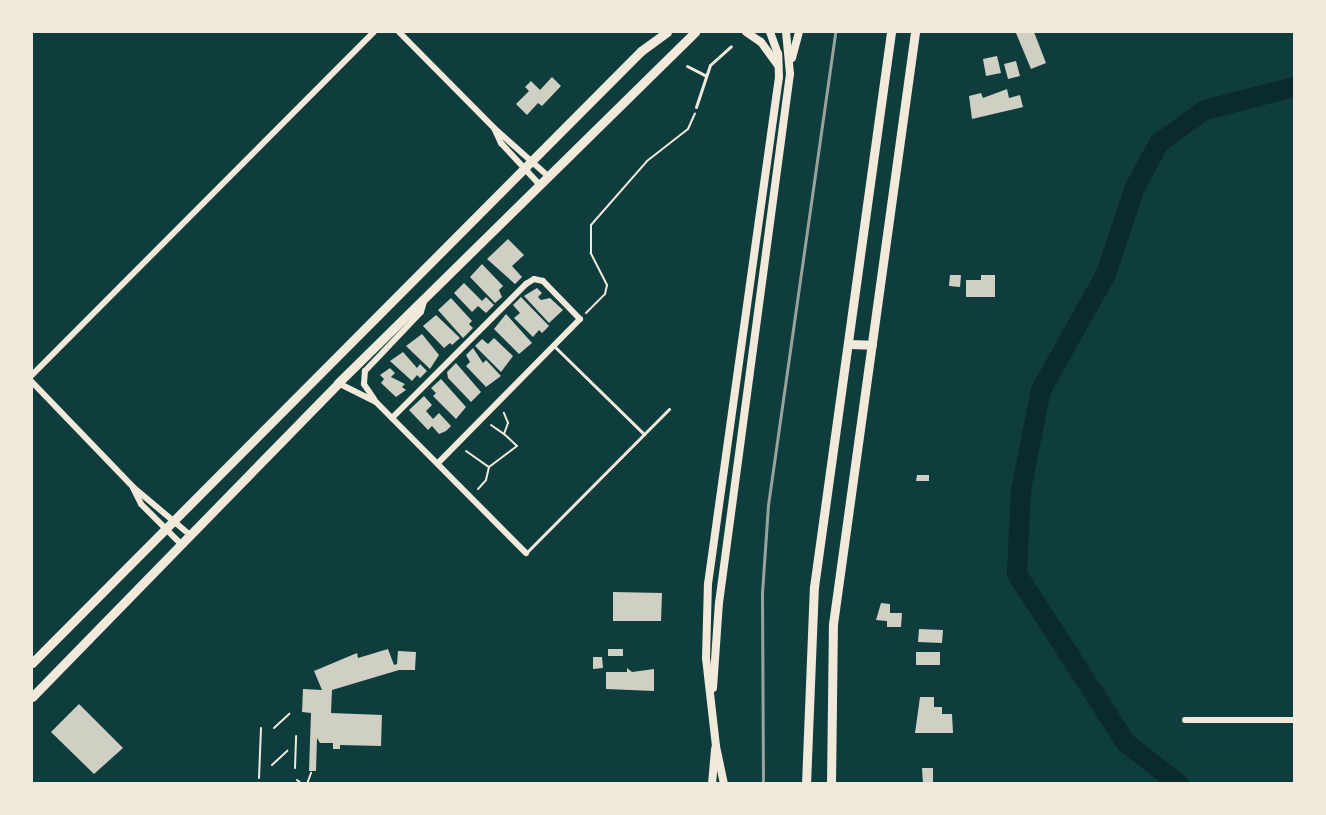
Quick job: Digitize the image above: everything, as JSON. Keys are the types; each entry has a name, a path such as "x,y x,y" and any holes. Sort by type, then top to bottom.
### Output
{"main road":[{"path":"32,663 658,35 667,32"},
{"path":"32,697 338,383 538,183 695,32"},
{"path":"746,32 769,51 779,68"},
{"path":"724,783 716,746 706,658 708,584 779,68 770,32"},
{"path":"786,32 791,61"},
{"path":"711,699 717,660 718,603 791,61 799,32"},
{"path":"806,783 813,598 891,32"},
{"path":"831,783 831,644 915,32"},
{"path":"849,344 872,345"},
{"path":"712,783 716,746"}],"street":[{"path":"32,375 374,32"},
{"path":"399,32 494,128 547,175"},
{"path":"494,128 501,143 538,183"},
{"path":"392,418 530,281 543,281 580,320 438,463"},
{"path":"425,296 421,312 365,370 364,384 376,402 526,553"},
{"path":"32,382 133,487 190,535"},
{"path":"338,383 376,402"},
{"path":"133,487 141,504 165,532 181,544"},
{"path":"1185,720 1294,720"}],"lane":[{"path":"696,107 705,75 730,45"},
{"path":"687,66 705,75"},
{"path":"554,346 644,434"},
{"path":"526,553 669,409"}],"path":[{"path":"580,320 605,294 607,285 591,253 591,225 647,161 687,129 696,107"},
{"path":"504,413 508,423 504,434"},
{"path":"478,489 486,480 489,467 517,447 491,425"},
{"path":"466,451 489,467"},
{"path":"274,728 289,714"},
{"path":"259,778 261,728"},
{"path":"295,768 296,736"},
{"path":"272,765 287,751"},
{"path":"307,783 311,773"},
{"path":"297,780 302,783"}],"building":[{"path":"1034,32 1046,63 1031,69 1016,33"},
{"path":"997,56 1001,73 986,76 983,59"},
{"path":"1016,61 1020,76 1008,79 1004,64"},
{"path":"552,77 561,86 542,106 538,103 527,115 516,104 529,91 525,87 531,81 540,90"},
{"path":"1007,89 1009,98 1020,95 1023,107 972,119 969,96 981,93 983,98"},
{"path":"508,239 524,255 512,266 522,277 515,284 487,259"},
{"path":"482,264 503,286 499,290 502,297 495,303 470,277"},
{"path":"950,275 961,275 960,287 949,286"},
{"path":"981,275 995,275 995,297 966,297 966,280 981,280"},
{"path":"464,283 482,301 486,297 494,305 486,313 478,306 472,312 454,293"},
{"path":"537,288 542,293 538,297 541,300 550,298 563,310 549,323 524,296"},
{"path":"521,297 549,326 542,333 539,330 533,337 514,318 520,313 513,305"},
{"path":"451,298 472,321 469,324 473,328 463,338 438,310"},
{"path":"506,314 532,343 519,354 494,329"},
{"path":"436,315 460,338 452,345 450,343 444,348 423,326"},
{"path":"422,334 439,355 430,369 406,346"},
{"path":"494,338 513,356 501,372 475,346 482,339 488,344"},
{"path":"473,348 483,363 486,360 501,376 486,387 466,366 470,362 466,355"},
{"path":"403,352 417,368 420,364 427,371 420,378 417,375 412,381 390,361"},
{"path":"456,363 481,392 471,402 448,378 447,372"},
{"path":"390,368 395,373 391,377 405,384 402,387 406,390 396,397 381,383 384,379 380,375"},
{"path":"441,379 466,407 456,419 433,396 436,393 431,388"},
{"path":"424,396 432,405 426,411 433,419 439,413 451,426 446,431 439,434 432,426 428,430 409,410"},
{"path":"917,475 929,475 929,481 916,481"},
{"path":"613,592 662,593 661,621 613,621"},
{"path":"881,603 890,604 890,613 902,613 901,627 887,627 887,621 876,620"},
{"path":"919,629 943,630 942,643 918,642"},
{"path":"388,649 394,665 397,664 398,651 416,652 415,670 399,670 332,690 331,713 382,715 381,746 340,745 340,749 333,749 333,743 320,743 317,738 316,771 309,771 311,713 302,712 303,689 322,690 314,671 357,653 358,658"},
{"path":"608,649 623,649 623,656 608,656"},
{"path":"916,652 940,652 940,665 916,665"},
{"path":"593,657 602,657 603,668 593,669"},
{"path":"627,668 632,672 654,669 654,691 606,689 606,672 627,672"},
{"path":"920,697 934,697 934,707 942,707 942,714 952,714 953,733 915,733"},
{"path":"79,704 123,748 94,774 51,732"},
{"path":"922,768 933,768 933,784 923,784"}],"waterway":[{"path":"1179,784 1126,743 1017,574 1021,490 1041,390 1106,274 1135,187 1159,143 1205,110 1294,87"}],"railway":[{"path":"763,784 762,593 768,505 835,32"}]}
